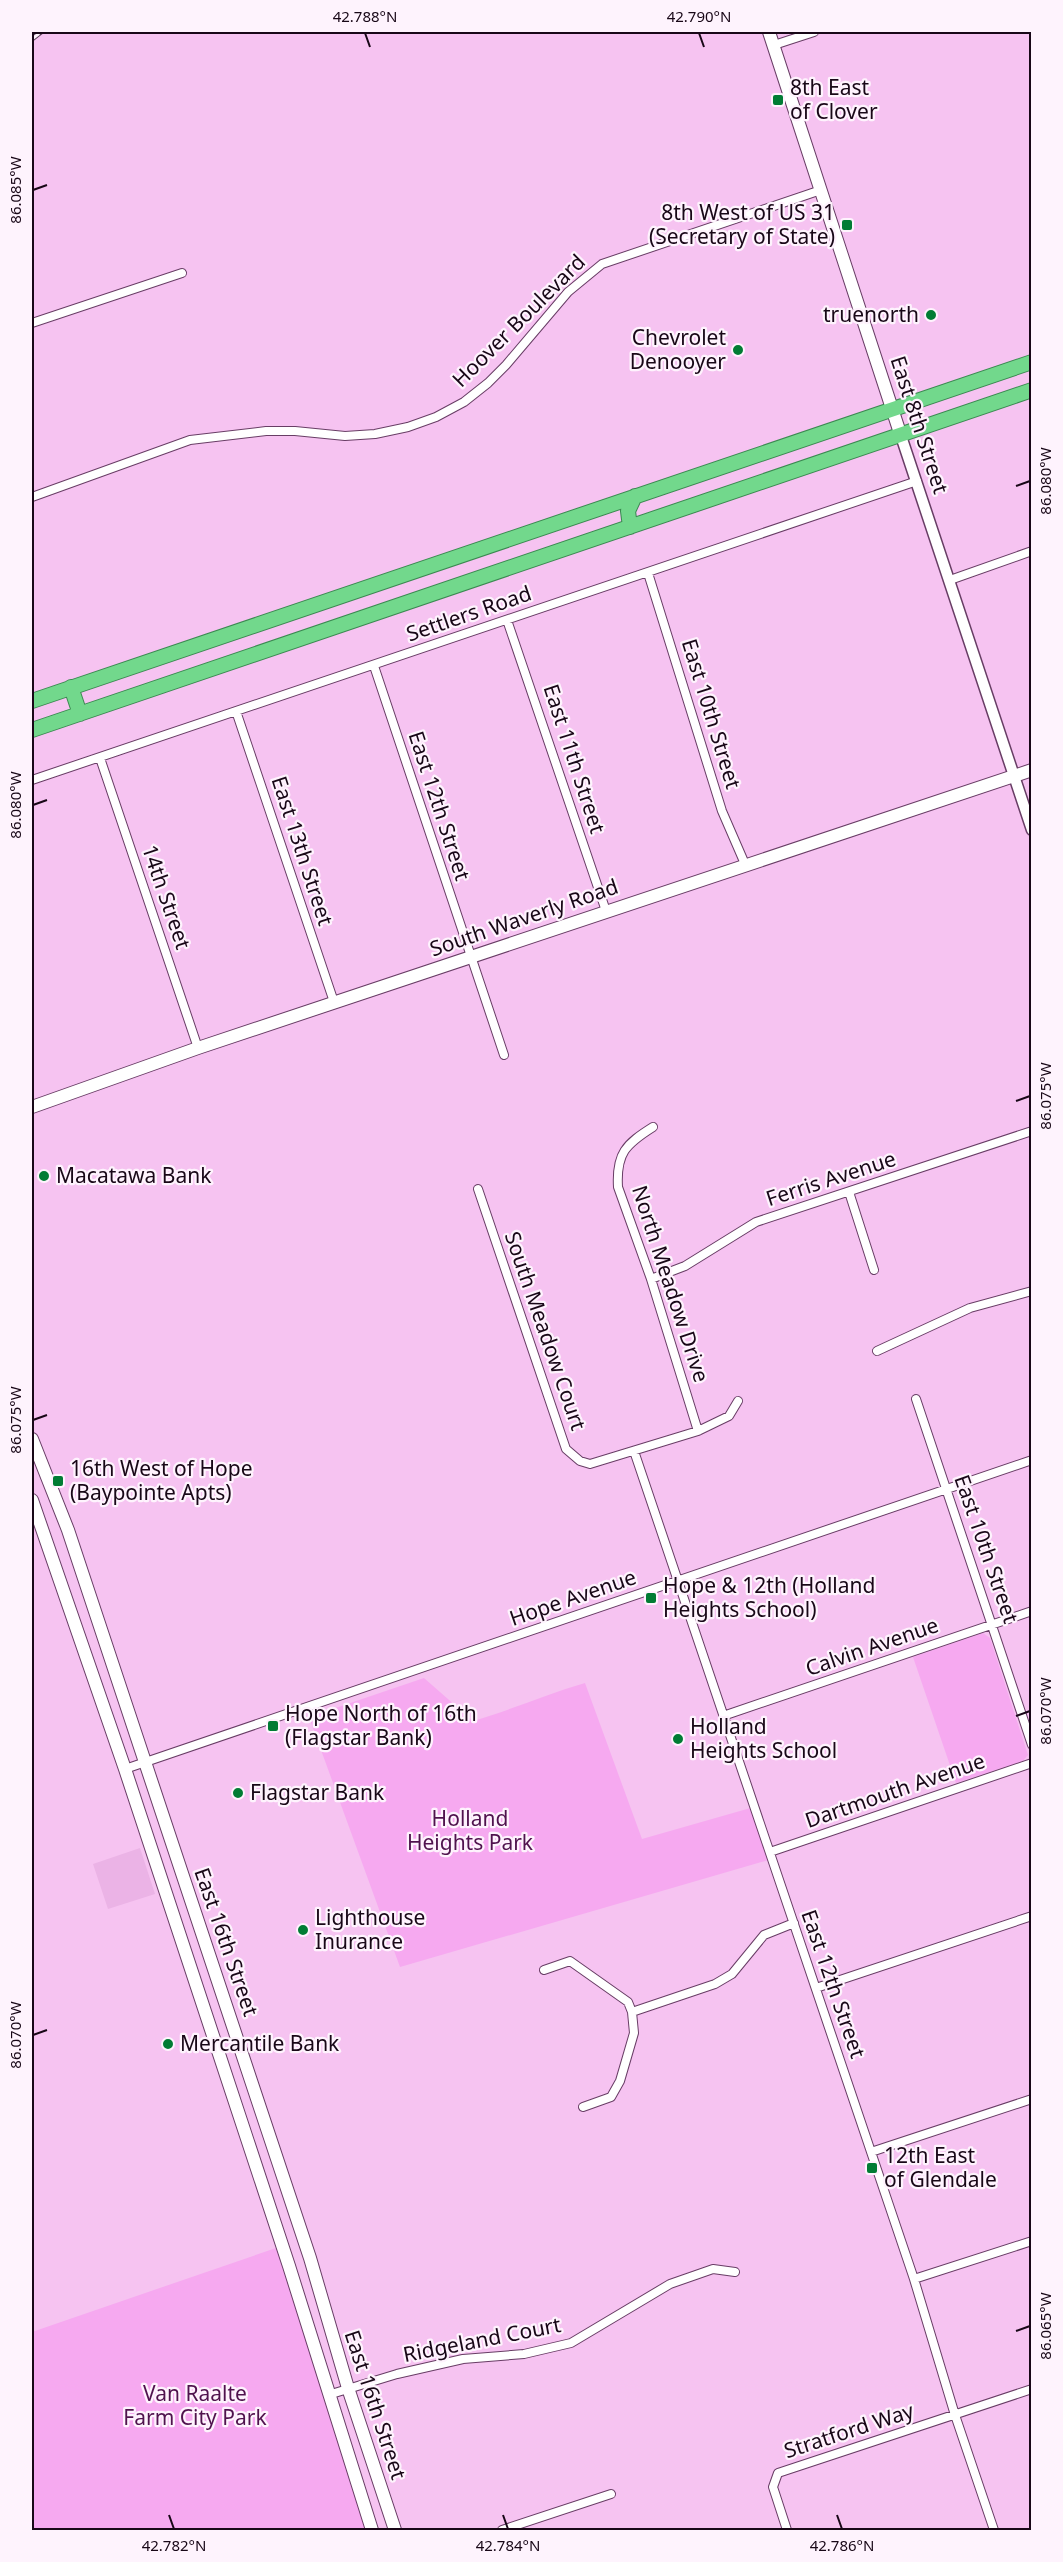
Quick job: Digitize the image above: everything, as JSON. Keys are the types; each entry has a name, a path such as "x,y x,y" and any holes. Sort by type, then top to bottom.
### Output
{"highway":[{"path":"32,700 1032,362"},
{"path":"32,730 1032,390"},
{"path":"630,527 628,511 635,496"},
{"path":"71,687 80,714"}],"main road":[{"name":"East 8th Street","path":"769,32 900,434"},
{"name":"South Waverly Road","path":"32,1107 470,956 1032,770"},
{"name":"East 16th Street","path":"32,1439 68,1530 145,1761 310,2259 348,2388 395,2530"},
{"name":"East 16th Street","path":"32,1500 125,1769 290,2266 328,2395 372,2530"}],"street":[{"path":"774,45 813,32"},
{"name":"Hoover Boulevard","path":"32,497 190,440 266,431 295,431 345,436 375,434 408,427 436,417 464,402 488,383 568,292 602,264 821,190"},
{"path":"32,323 182,273"},
{"name":"East 8th Street","path":"900,434 1032,830"},
{"name":"Settlers Road","path":"32,780 917,481"},
{"path":"950,580 1032,551"},
{"name":"East 10th Street","path":"648,573 722,811 745,864"},
{"name":"East 11th Street","path":"507,620 606,911"},
{"name":"East 12th Street","path":"374,666 504,1055"},
{"name":"East 13th Street","path":"236,711 334,1002"},
{"name":"14th Street","path":"100,758 198,1048"},
{"name":"North Meadow Drive","path":"653,1126 628,1144 618,1162 618,1187 651,1279 698,1431"},
{"name":"Ferris Avenue","path":"651,1279 685,1266 756,1222 1032,1131"},
{"name":"South Meadow Court","path":"478,1189 566,1449 580,1461 590,1464 698,1431 729,1416 738,1401"},
{"path":"849,1192 874,1270"},
{"path":"877,1351 970,1308 1032,1291"},
{"name":"East 10th Street","path":"916,1399 1032,1745"},
{"name":"East 12th Street","path":"634,1451 914,2279 955,2415 994,2530"},
{"name":"Hope Avenue","path":"125,1769 1032,1461"},
{"name":"Calvin Avenue","path":"723,1716 1032,1611"},
{"name":"Dartmouth Avenue","path":"770,1852 1032,1763"},
{"path":"816,1988 1032,1916"},
{"path":"632,2012 715,1984 732,1974 764,1935 794,1923"},
{"path":"544,1970 570,1961 628,2002 632,2012 634,2033 620,2081 611,2097 583,2107"},
{"path":"871,2152 1032,2099"},
{"path":"914,2279 1032,2241"},
{"name":"Ridgeland Court","path":"328,2395 400,2373 463,2359 524,2354 571,2343 670,2284 713,2269 735,2272"},
{"path":"955,2415 1032,2389"},
{"name":"Stratford Way","path":"787,2530 773,2487 778,2473 955,2415"},
{"path":"502,2530 611,2494"}],"shaded area":[{"path":"140,1848 155,1894 108,1909 93,1864"}],"green space":[{"path":"983,1633 990,1638 1028,1755 1023,1761 956,1783 913,1657"},
{"name":"Holland Heights Park","path":"424,1678 473,1721 585,1683 642,1839 754,1807 772,1859 400,1967 309,1717"},
{"name":"Van Raalte Farm City Park","path":"276,2248 367,2530 32,2530 32,2332"}],"railway":[{"path":"32,39 41,32"}],"place":[{"name":"8th East of Clover","path":"778,100"},
{"name":"8th West of US 31 (Secretary of State)","path":"847,225"},
{"name":"truenorth","path":"931,315"},
{"name":"Chevrolet Denooyer","path":"738,350"},
{"name":"Macatawa Bank","path":"44,1176"},
{"name":"16th West of Hope (Baypointe Apts)","path":"58,1481"},
{"name":"Hope & 12th (Holland Heights School)","path":"651,1598"},
{"name":"Hope North of 16th (Flagstar Bank)","path":"273,1726"},
{"name":"Holland Heights School","path":"678,1739"},
{"name":"Flagstar Bank","path":"238,1793"},
{"name":"Lighthouse Inurance","path":"303,1930"},
{"name":"Mercantile Bank","path":"168,2044"},
{"name":"12th East of Glendale","path":"872,2168"}]}
